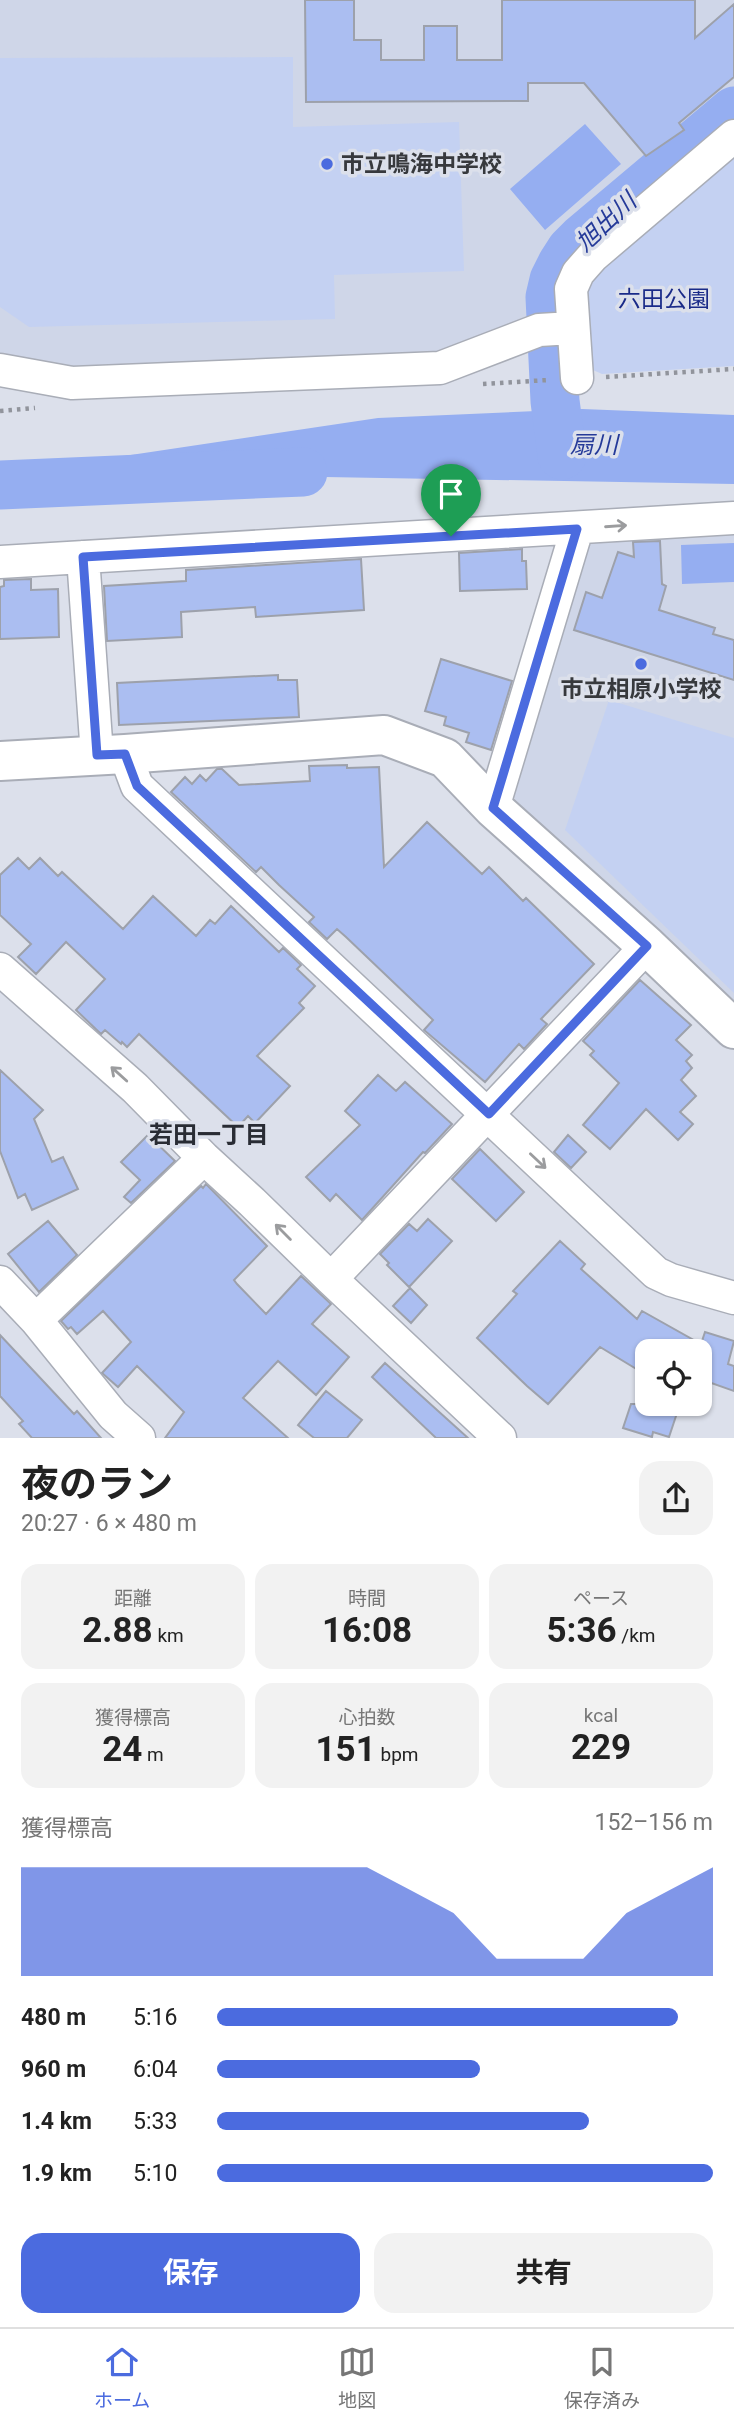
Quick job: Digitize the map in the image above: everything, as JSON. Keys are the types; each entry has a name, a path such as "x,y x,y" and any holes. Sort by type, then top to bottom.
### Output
{"street":[{"path":"577,378 558,329 578,273 593,256 734,136"},
{"path":"0,370 72,383 440,368 558,329"},
{"path":"0,562 734,518"},
{"path":"493,808 577,529"},
{"path":"83,557 111,755 137,786 656,1273 734,1298"},
{"path":"0,761 384,734 444,758 493,808 647,946 734,1029"},
{"path":"331,1279 647,946"},
{"path":"0,969 135,1088 489,1434"},
{"path":"36,1320 204,1158"},
{"path":"1,1286 36,1320 113,1415 139,1438"}],"path":[{"path":"577,378 734,369"}],"shaded area":[{"name":"市立鳴海中学校","path":"0,0 734,0 734,97 562,243 544,278 539,318 437,355 72,370 0,358"},
{"name":"市立相原小学校","path":"734,527 734,1007 516,803 511,788 586,541"}],"green space":[{"path":"293,57 293,127 459,122 464,271 334,275 335,319 29,327 0,307 0,58"},
{"name":"六田公園","path":"734,148 734,366 602,374 593,370 585,361 587,276"},
{"path":"609,700 734,738 734,993 565,830"}],"water":[{"path":"585,124 621,164 545,230 510,189"},
{"name":"扇川","path":"582,409 734,415 734,484 151,474 0,488 0,465 124,456 378,418"},
{"path":"734,543 734,582 682,584 681,545"}],"building":[{"path":"305,0 354,0 354,40 381,40 381,60 424,60 424,26 457,26 457,60 502,60 502,0 695,0 695,38 734,4 734,77 679,123 684,130 646,156 584,83 528,83 528,101 306,102"},
{"path":"660,541 662,584 666,586 659,610 715,628 713,634 734,640 734,680 574,630 586,592 602,598 618,552 634,557 633,542"},
{"path":"522,549 522,561 526,561 527,589 460,591 459,553"},
{"path":"361,559 364,610 256,617 255,607 181,612 182,637 107,641 104,586 186,581 186,570"},
{"path":"31,579 31,590 58,589 59,637 0,639 0,587 4,586 4,580"},
{"path":"441,659 512,681 491,750 466,742 469,733 444,725 446,717 425,711"},
{"path":"278,675 278,680 297,680 299,717 119,725 117,683"},
{"path":"347,765 347,768 379,767 384,867 427,822 482,874 489,867 523,901 526,898 594,964 541,1019 547,1024 524,1049 519,1044 485,1082 424,1030 433,1020 346,937 337,929 327,939 309,922 314,917 261,867 256,872 171,792 185,777 192,784 200,775 206,781 217,769 222,769 239,785 310,781 309,766"},
{"path":"18,858 29,869 40,858 58,876 62,872 123,929 153,896 196,936 210,920 215,924 231,906 279,952 283,948 301,965 297,969 315,986 299,1003 304,1008 257,1056 290,1086 255,1123 248,1116 238,1127 139,1034 127,1047 105,1030 101,1034 76,1010 105,979 66,942 36,974 18,957 31,944 0,915 0,875"},
{"path":"640,980 691,1025 676,1040 692,1055 686,1061 692,1068 681,1080 696,1096 680,1112 693,1124 678,1140 646,1109 610,1149 583,1125 619,1083 590,1055 594,1051 583,1041"},
{"path":"0,1070 43,1110 34,1119 52,1162 63,1157 78,1189 32,1210 25,1194 18,1198 0,1151"},
{"path":"378,1075 396,1091 405,1082 452,1124 362,1220 336,1194 330,1201 306,1177 360,1125 345,1111"},
{"path":"148,1135 175,1161 131,1203 124,1197 140,1180 121,1162"},
{"path":"568,1135 586,1152 571,1168 554,1152"},
{"path":"480,1149 524,1192 496,1221 452,1179"},
{"path":"206,1184 267,1246 234,1280 237,1284 266,1314 301,1276 331,1304 312,1324 349,1357 316,1395 278,1361 243,1398 288,1438 165,1438 184,1412 137,1366 118,1387 102,1373 131,1342 103,1311 77,1334 61,1321"},
{"path":"428,1219 452,1241 409,1287 380,1254 409,1224 417,1231"},
{"path":"48,1221 77,1255 39,1292 8,1254"},
{"path":"560,1241 585,1264 581,1269 637,1319 642,1311 692,1339 635,1339 635,1368 600,1347 548,1404 477,1338 517,1294 513,1291"},
{"path":"410,1288 427,1305 411,1323 393,1306"},
{"path":"705,1332 734,1341 728,1364 734,1366 734,1391 712,1383 712,1339 703,1339"},
{"path":"0,1335 74,1414 77,1411 101,1438 32,1438 19,1424 23,1421 0,1396"},
{"path":"385,1363 468,1438 436,1438 372,1377"},
{"path":"326,1391 362,1420 347,1438 314,1438 298,1425"},
{"path":"631,1404 635,1404 635,1416 676,1416 669,1437 653,1432 652,1437 623,1428"}],"waterway":[{"name":"旭出川","path":"562,455 555,401 550,297 554,280 571,250 582,239 734,111"},
{"name":"扇川","path":"0,485 303,472"}],"place":[{"name":"市立鳴海中学校","path":"327,164"},
{"name":"市立相原小学校","path":"641,664"}],"district":[{"name":"若田一丁目","path":"209,1135"}],"route":[{"path":"577,529 493,808 647,946 489,1114 137,786 125,754 97,755 94,730 83,557 451,536 577,529"}]}
